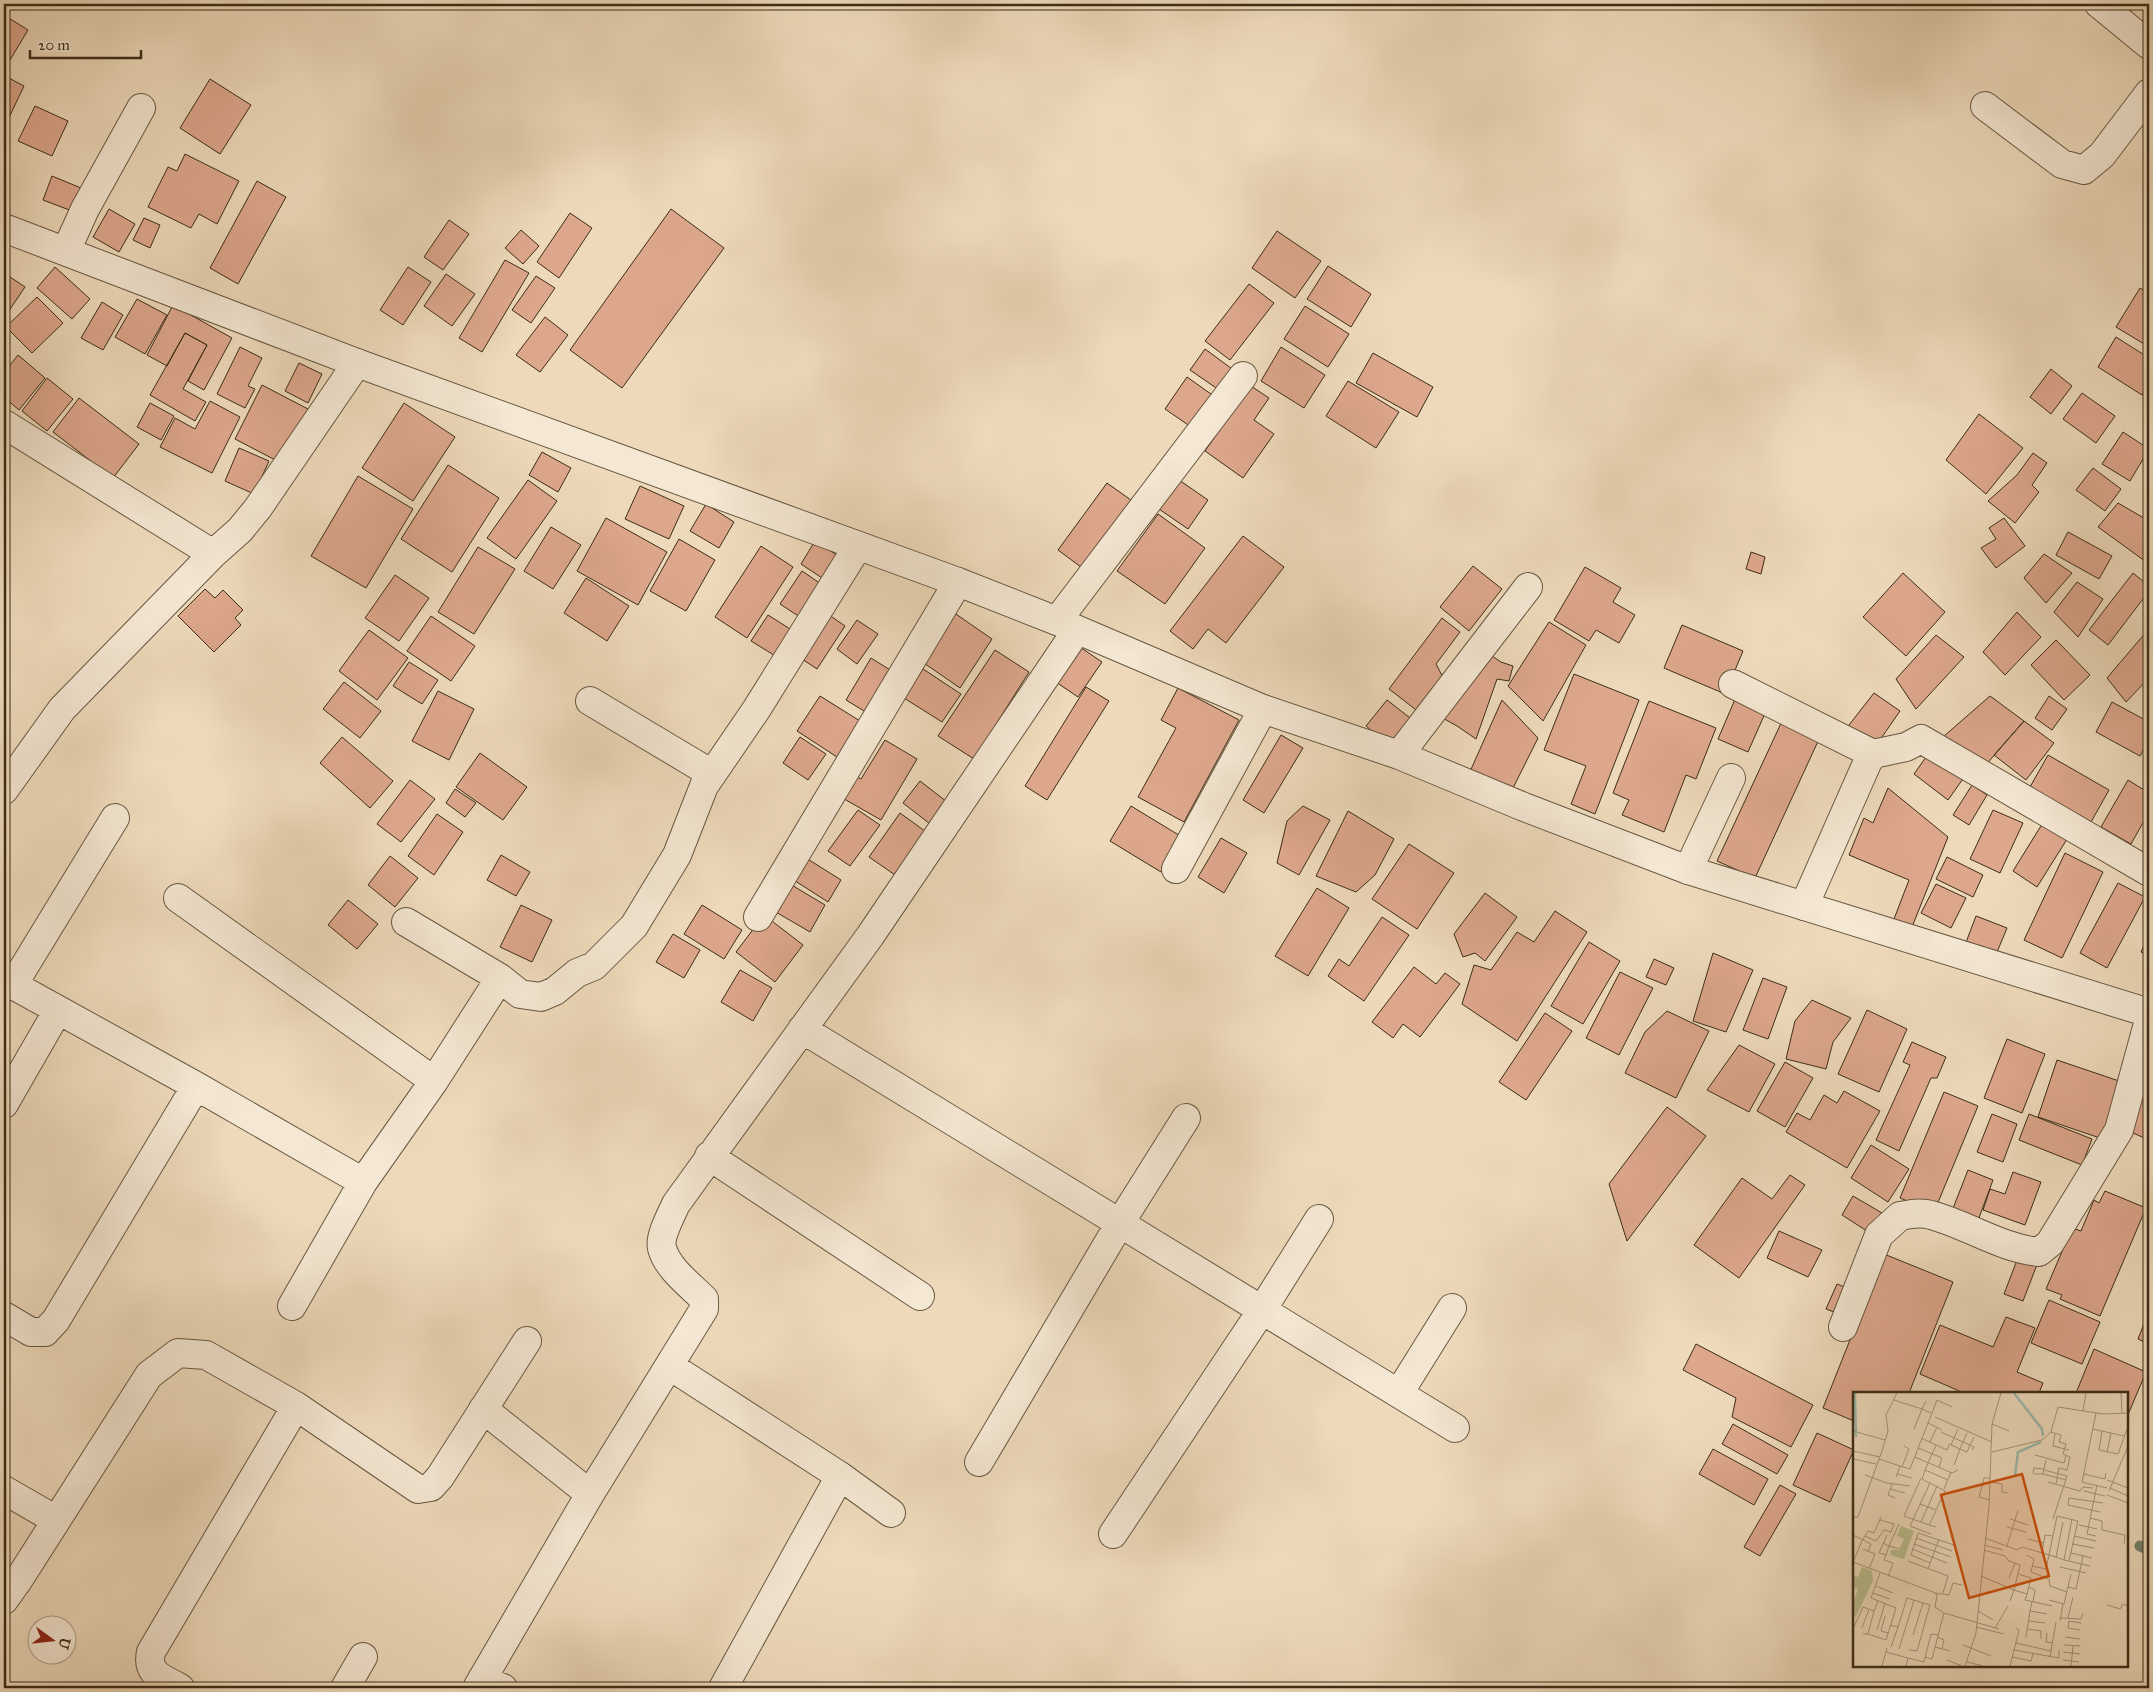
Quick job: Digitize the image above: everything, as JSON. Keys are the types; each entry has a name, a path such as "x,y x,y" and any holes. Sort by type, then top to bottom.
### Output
{"street":[{"path":"2099,4 2149,45"},
{"path":"1985,106 2062,164 2084,170 2102,155 2149,94"},
{"path":"66,251 85,209 141,108"},
{"path":"4,228 357,363 958,582 1067,625 1263,709 1399,755 1524,807 1688,870 2149,1012"},
{"path":"4,790 62,709 214,554 240,530 258,508 357,363"},
{"path":"487,1685 590,1494 704,1308 704,1299 670,1265 661,1247 665,1228 676,1204 870,936 1067,625 1243,376"},
{"path":"4,424 214,554"},
{"path":"406,922 500,978 520,994 541,997 555,991 577,973 594,966 634,926 677,855 704,786 756,710 858,546"},
{"path":"758,917 958,582"},
{"path":"1399,755 1528,587"},
{"path":"1733,684 1873,754 1906,747 1921,739 2149,872"},
{"path":"590,702 712,774"},
{"path":"1176,869 1263,709"},
{"path":"1804,906 1868,761 1873,754"},
{"path":"1688,870 1731,778"},
{"path":"115,818 8,983 196,1086 362,1182"},
{"path":"178,898 434,1081"},
{"path":"292,1306 362,1182 434,1081 500,978"},
{"path":"4,1104 58,1010"},
{"path":"1843,1328 1879,1235 1900,1216 1930,1215 2014,1247 2030,1251 2038,1252 2050,1243 2118,1130 2149,1020"},
{"path":"802,1029 1455,1428"},
{"path":"4,1316 31,1332 45,1332 56,1320 196,1086"},
{"path":"979,1462 1120,1223 1186,1118"},
{"path":"709,1156 920,1296"},
{"path":"1113,1534 1262,1310 1319,1219"},
{"path":"1399,1393 1452,1308"},
{"path":"4,1600 149,1375 178,1353 206,1355 296,1406 418,1489 431,1487 440,1477 527,1341"},
{"path":"670,1366 840,1476 891,1513"},
{"path":"180,1688 153,1672 149,1663 151,1652 296,1406"},
{"path":"483,1409 590,1494"},
{"path":"723,1688 840,1476"},
{"path":"4,1490 56,1520"},
{"path":"345,1688 363,1657"}],"building":[{"path":"4,15 28,30 7,65 4,63"},
{"path":"7,77 24,86 4,128 4,83"},
{"path":"210,79 251,105 220,154 180,128"},
{"path":"35,106 68,121 52,156 18,141"},
{"path":"185,154 239,181 217,224 199,214 191,228 148,207 168,167 177,171"},
{"path":"52,176 81,188 72,211 43,200"},
{"path":"257,181 286,197 238,284 210,268"},
{"path":"109,209 135,224 119,252 93,237"},
{"path":"671,209 724,248 622,388 570,350"},
{"path":"570,213 592,228 559,278 537,262"},
{"path":"144,218 160,225 150,248 133,240"},
{"path":"449,220 469,234 443,270 424,257"},
{"path":"521,230 539,246 523,264 505,248"},
{"path":"1277,231 1321,261 1295,298 1252,268"},
{"path":"505,260 529,273 482,352 459,338"},
{"path":"1328,266 1371,294 1351,327 1307,299"},
{"path":"55,267 90,299 72,319 37,288"},
{"path":"408,267 431,282 403,325 380,310"},
{"path":"4,273 25,287 4,318"},
{"path":"446,274 475,294 452,326 424,306"},
{"path":"536,276 555,288 531,323 512,310"},
{"path":"1249,284 1274,303 1230,360 1205,341"},
{"path":"2140,288 2149,294 2149,347 2116,327"},
{"path":"37,297 63,323 32,353 6,327"},
{"path":"137,299 167,315 145,354 115,337"},
{"path":"102,302 123,315 103,350 81,338"},
{"path":"173,305 232,338 204,390 188,381 207,345 185,333 167,366 147,355"},
{"path":"1305,306 1349,334 1328,367 1284,339"},
{"path":"545,317 568,335 540,372 516,355"},
{"path":"185,333 207,345 183,389 206,402 195,421 150,395"},
{"path":"2116,337 2149,358 2149,383 2142,395 2098,367"},
{"path":"240,347 262,358 248,386 255,389 245,408 217,394"},
{"path":"1281,347 1325,375 1304,408 1261,381"},
{"path":"1205,349 1239,374 1225,394 1190,370"},
{"path":"1373,353 1433,387 1417,417 1356,383"},
{"path":"18,355 45,378 19,410 4,397 4,373"},
{"path":"299,363 322,374 308,403 285,391"},
{"path":"2051,369 2072,386 2051,414 2030,397"},
{"path":"1187,377 1218,399 1197,431 1165,409"},
{"path":"47,378 73,399 47,431 22,411"},
{"path":"1348,381 1399,412 1376,448 1326,416"},
{"path":"262,385 308,409 281,463 235,439"},
{"path":"1251,386 1269,398 1254,420 1274,434 1243,478 1205,451"},
{"path":"2082,393 2115,416 2096,443 2063,419"},
{"path":"79,398 139,444 113,478 53,432"},
{"path":"210,401 240,417 212,473 160,447 175,418 195,429"},
{"path":"150,403 174,416 161,440 137,427"},
{"path":"404,403 455,437 413,501 362,468"},
{"path":"1979,414 2023,448 1986,494 1946,460"},
{"path":"2123,432 2149,449 2130,481 2102,464"},
{"path":"239,448 269,461 254,494 225,481"},
{"path":"542,452 571,468 558,492 529,475"},
{"path":"2033,453 2047,463 2032,485 2039,492 2015,523 1988,501 2017,475"},
{"path":"448,465 499,498 452,572 401,539"},
{"path":"2093,468 2121,489 2105,511 2076,490"},
{"path":"358,476 413,509 366,588 311,556"},
{"path":"528,480 557,501 516,559 487,538"},
{"path":"1179,480 1208,500 1188,529 1159,509"},
{"path":"2149,481 2149,497 2143,493"},
{"path":"1107,483 1138,505 1089,573 1058,550"},
{"path":"640,486 684,506 669,539 625,519"},
{"path":"2118,503 2149,521 2149,564 2098,527"},
{"path":"706,504 734,522 719,548 690,531"},
{"path":"1158,514 1205,548 1165,604 1117,571"},
{"path":"606,518 667,552 638,605 577,571"},
{"path":"2004,518 2025,546 1996,568 1981,548 1996,539 1989,528"},
{"path":"551,527 581,545 553,589 524,571"},
{"path":"2068,532 2112,556 2099,579 2056,555"},
{"path":"1243,536 1284,567 1226,643 1208,629 1193,649 1170,631"},
{"path":"679,539 715,560 686,611 650,591"},
{"path":"815,541 843,559 828,582 801,564"},
{"path":"761,546 793,567 747,638 715,617"},
{"path":"478,547 515,569 474,634 438,612"},
{"path":"1751,552 1765,557 1761,574 1746,569"},
{"path":"2044,554 2072,573 2046,603 2024,578"},
{"path":"1473,566 1502,589 1469,631 1440,607"},
{"path":"1585,567 1621,588 1613,602 1635,615 1619,643 1596,630 1589,641 1554,620"},
{"path":"802,571 827,588 806,621 780,604"},
{"path":"1903,573 1945,612 1906,656 1863,617"},
{"path":"2133,573 2149,586 2149,591 2108,645 2089,630"},
{"path":"395,575 429,598 399,641 365,618"},
{"path":"586,578 629,606 607,641 564,613"},
{"path":"2077,582 2103,599 2078,637 2054,612"},
{"path":"205,589 215,598 223,590 243,610 235,618 241,625 214,652 178,616"},
{"path":"822,610 845,626 817,669 793,653"},
{"path":"953,612 992,639 960,688 921,661"},
{"path":"2017,612 2041,637 2005,675 1983,652"},
{"path":"768,615 798,634 782,660 751,641"},
{"path":"431,616 475,646 451,681 407,651"},
{"path":"1442,618 1460,632 1436,664 1447,685 1424,716 1389,689"},
{"path":"857,620 878,634 857,664 837,649"},
{"path":"1549,622 1586,645 1543,721 1508,686"},
{"path":"1682,625 1743,651 1725,694 1664,668"},
{"path":"369,630 408,658 377,700 339,671"},
{"path":"2147,631 2149,633 2149,678 2126,702 2107,678"},
{"path":"1936,635 1964,657 1916,709 1896,679"},
{"path":"2056,640 2090,675 2064,700 2031,665"},
{"path":"1074,643 1102,662 1078,697 1050,678"},
{"path":"995,650 1029,672 974,759 938,736"},
{"path":"1489,654 1501,662 1513,666 1509,681 1497,679 1476,739 1439,716"},
{"path":"871,658 895,673 869,714 846,700"},
{"path":"409,662 438,680 422,704 393,686"},
{"path":"923,669 961,694 942,722 904,698"},
{"path":"1574,674 1639,700 1595,814 1571,804 1586,766 1544,750"},
{"path":"344,682 381,711 360,738 323,709"},
{"path":"1086,687 1109,701 1047,800 1025,786"},
{"path":"1178,688 1239,720 1184,822 1138,797 1176,728 1161,720"},
{"path":"438,691 474,709 449,760 412,741"},
{"path":"1874,693 1900,711 1873,750 1842,734"},
{"path":"820,696 860,721 837,757 797,731"},
{"path":"1990,696 2024,721 1984,767 1943,737"},
{"path":"2049,696 2067,709 2052,730 2035,718"},
{"path":"1736,697 1766,711 1748,752 1718,739"},
{"path":"1387,700 1414,721 1393,748 1366,726"},
{"path":"1502,700 1538,738 1513,788 1468,776"},
{"path":"1649,701 1716,728 1696,779 1686,775 1664,832 1622,815 1629,800 1613,793"},
{"path":"2112,702 2149,722 2149,739 2140,756 2096,732"},
{"path":"1783,719 1820,737 1755,878 1717,861"},
{"path":"2024,721 2054,743 2026,780 1994,755"},
{"path":"1281,735 1303,748 1264,813 1243,800"},
{"path":"342,737 393,781 370,808 320,763"},
{"path":"800,737 826,754 808,780 783,763"},
{"path":"885,740 917,759 881,820 839,796 852,774 861,779"},
{"path":"1931,750 1965,776 1948,800 1914,774"},
{"path":"480,753 527,787 503,820 456,787"},
{"path":"2048,755 2109,790 2091,822 2030,787"},
{"path":"410,780 435,799 401,842 377,824"},
{"path":"2128,780 2149,793 2149,812 2131,844 2101,827"},
{"path":"920,781 951,805 934,827 903,803"},
{"path":"1972,785 1987,795 1969,825 1953,815"},
{"path":"1888,788 1948,837 1912,927 1894,919 1909,880 1849,855 1864,818 1873,823"},
{"path":"455,789 476,803 465,817 446,803"},
{"path":"1131,806 1182,837 1161,872 1110,841"},
{"path":"1303,806 1330,820 1299,875 1277,863 1287,821"},
{"path":"858,810 880,825 850,866 828,851"},
{"path":"1993,810 2023,823 2000,873 1970,859"},
{"path":"1348,811 1394,839 1375,875 1356,892 1316,876"},
{"path":"900,813 929,834 898,877 869,857"},
{"path":"437,814 463,832 434,875 408,856"},
{"path":"2044,821 2069,836 2037,887 2013,871"},
{"path":"1221,838 1247,853 1224,893 1198,877"},
{"path":"1409,844 1454,873 1417,929 1372,899"},
{"path":"2065,853 2103,872 2062,958 2024,940"},
{"path":"501,855 530,872 516,896 487,880"},
{"path":"390,856 418,878 395,907 368,885"},
{"path":"803,856 841,880 828,902 789,877"},
{"path":"1947,857 1983,875 1973,897 1936,879"},
{"path":"785,881 825,905 810,932 769,908"},
{"path":"2118,883 2145,897 2107,968 2080,953"},
{"path":"1936,884 1966,898 1951,928 1921,913"},
{"path":"1317,888 1349,908 1308,976 1275,956"},
{"path":"1485,893 1517,917 1485,961 1475,953 1463,957 1454,934"},
{"path":"348,900 378,924 357,949 328,925"},
{"path":"521,905 552,920 532,962 500,947"},
{"path":"702,905 742,930 724,959 684,934"},
{"path":"1555,911 1587,932 1517,1041 1462,1004 1474,965 1491,970 1517,932 1534,942"},
{"path":"764,915 803,945 775,982 736,952"},
{"path":"1976,916 2007,928 1995,957 1965,945"},
{"path":"1382,917 1409,935 1364,1001 1328,976 1339,959 1349,966"},
{"path":"673,934 700,950 684,978 656,962"},
{"path":"2149,935 2149,956 2141,952"},
{"path":"1589,942 1620,961 1583,1024 1551,1006"},
{"path":"1713,953 1753,970 1726,1032 1693,1021"},
{"path":"1654,959 1674,968 1666,985 1646,977"},
{"path":"1414,967 1436,984 1445,973 1460,984 1420,1037 1403,1024 1393,1038 1372,1022"},
{"path":"740,970 772,988 753,1021 721,1002"},
{"path":"1620,972 1653,988 1619,1055 1586,1038"},
{"path":"1763,978 1787,987 1768,1039 1743,1030"},
{"path":"1812,1000 1851,1018 1833,1042 1826,1069 1786,1059 1795,1021"},
{"path":"1867,1010 1907,1029 1879,1092 1838,1074"},
{"path":"1667,1011 1709,1031 1676,1098 1625,1073 1645,1032"},
{"path":"1545,1013 1572,1031 1526,1100 1499,1082"},
{"path":"2007,1039 2045,1054 2022,1113 1984,1098"},
{"path":"1912,1042 1946,1057 1937,1078 1931,1078 1899,1151 1876,1140 1910,1065 1903,1062"},
{"path":"1739,1045 1775,1064 1749,1112 1707,1090"},
{"path":"2057,1060 2122,1082 2103,1139 2038,1117"},
{"path":"1785,1062 1813,1078 1785,1127 1757,1111"},
{"path":"1844,1091 1880,1111 1847,1168 1786,1132 1797,1113 1810,1120 1824,1095 1837,1103"},
{"path":"2136,1091 2149,1096 2149,1140 2126,1130"},
{"path":"1944,1092 1978,1106 1934,1212 1900,1198"},
{"path":"1667,1107 1706,1136 1627,1241 1609,1184"},
{"path":"1992,1114 2017,1124 2003,1162 1977,1152"},
{"path":"2029,1114 2092,1139 2082,1165 2019,1140"},
{"path":"1871,1145 1909,1169 1888,1202 1851,1178"},
{"path":"1968,1170 1993,1180 1976,1226 1950,1216"},
{"path":"2013,1172 2041,1182 2025,1225 1983,1210 1990,1189 2005,1194"},
{"path":"1790,1175 1805,1185 1739,1278 1694,1245 1742,1178 1772,1199"},
{"path":"2105,1191 2146,1208 2100,1316 2060,1299 2062,1295 2046,1289 2072,1228 2081,1231 2094,1200 2099,1203"},
{"path":"1853,1196 1882,1213 1870,1233 1842,1215"},
{"path":"1779,1231 1822,1250 1808,1277 1767,1258"},
{"path":"1884,1254 1953,1282 1909,1392 1853,1392 1853,1421 1823,1408"},
{"path":"2019,1255 2038,1262 2023,1301 2004,1294"},
{"path":"1837,1284 1852,1290 1842,1315 1826,1309"},
{"path":"2049,1300 2100,1322 2082,1364 2031,1343"},
{"path":"2149,1311 2149,1344 2138,1339"},
{"path":"2006,1317 2035,1328 2017,1372 2043,1383 2039,1392 1962,1392 1920,1374 1940,1325 1993,1347"},
{"path":"1696,1344 1813,1405 1791,1447 1732,1417 1736,1398 1683,1370"},
{"path":"2094,1349 2146,1372 2128,1415 2128,1392 2076,1392"},
{"path":"1733,1424 1788,1455 1777,1474 1722,1444"},
{"path":"1817,1433 1853,1450 1830,1502 1793,1485"},
{"path":"1713,1449 1768,1479 1754,1505 1699,1474"},
{"path":"1780,1485 1796,1494 1760,1556 1744,1547"}],"waterway":[{"path":"2140,1546 2149,1550"}]}
